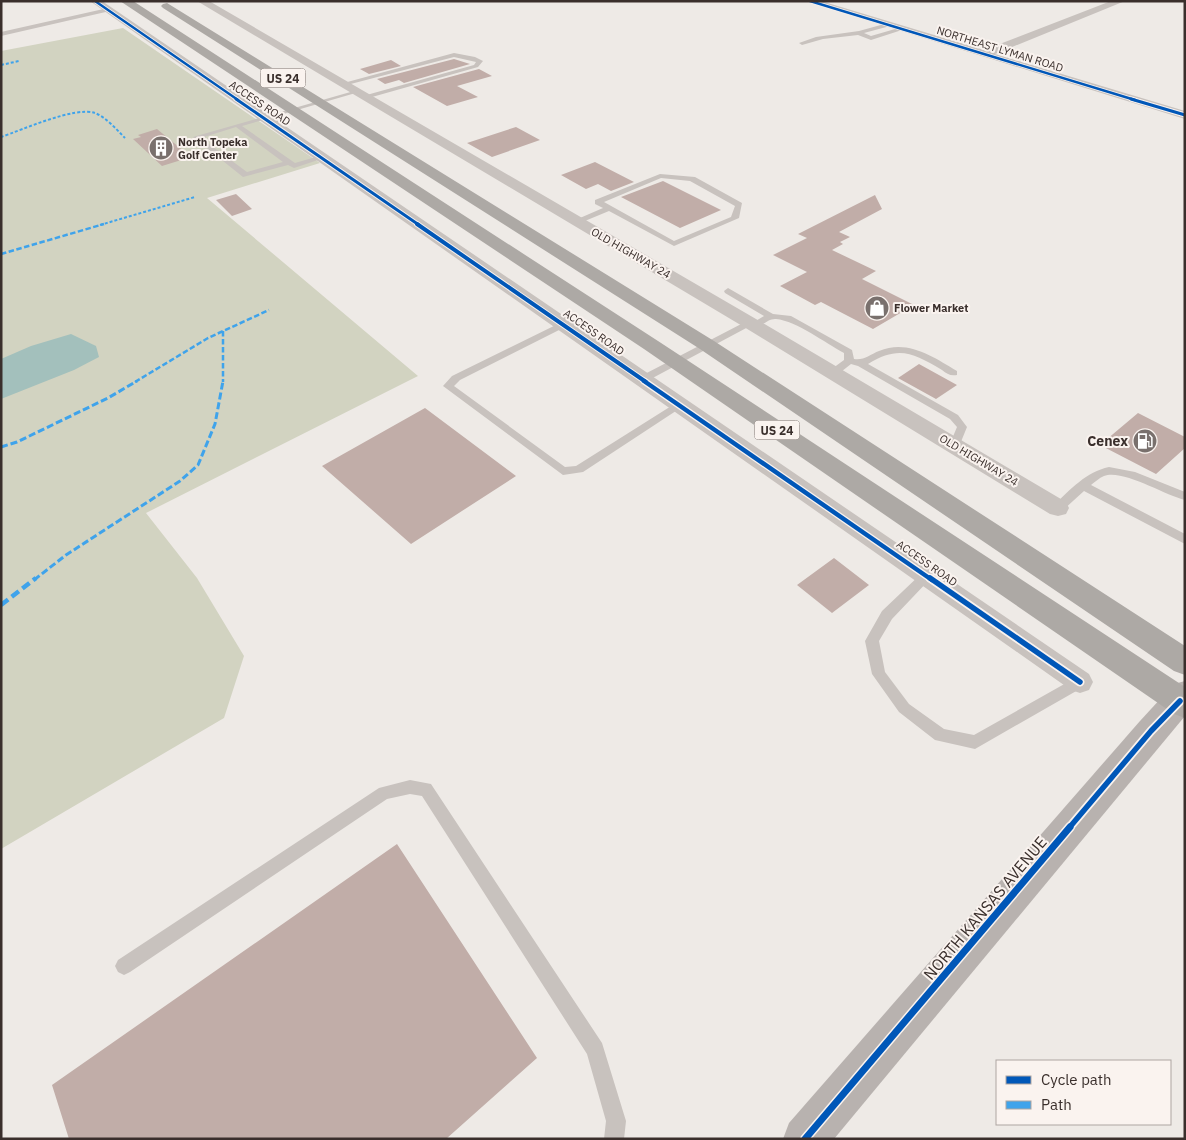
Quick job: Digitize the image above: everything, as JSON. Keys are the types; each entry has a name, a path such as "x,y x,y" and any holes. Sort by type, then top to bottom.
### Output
{"highway":[{"name":"US 24","path":"126,1 676,361 1183,700"},
{"name":"US 24","path":"159,1 707,344 1185,662"}],"street":[{"name":"OLD HIGHWAY 24","path":"202,1 752,324 1058,508"},
{"name":"NORTHEAST LYMAN ROAD","path":"811,1 1185,115"},
{"path":"984,54 1120,1"},
{"name":"ACCESS ROAD","path":"101,6 323,157 1080,682"},
{"name":"NORTH KANSAS AVENUE","path":"806,1139 1167,712 1183,700"}],"lane":[{"path":"1,34 101,6"},
{"path":"802,43 820,37 835,37 859,33 888,25"},
{"path":"859,33 859,35 871,38 902,29"},
{"path":"290,162 246,175 196,137 321,102 454,55 480,61 476,66 355,91"},
{"path":"237,125 294,166 323,157"},
{"path":"660,176 692,179 740,205 735,218 674,244 609,208 598,202 660,176"},
{"path":"577,221 609,208"},
{"path":"728,292 771,316 788,318 849,352 850,362"},
{"path":"731,312 747,303"},
{"path":"643,379 707,344 771,316"},
{"path":"564,324 456,378 448,386 563,471 579,469 680,405"},
{"path":"861,364 878,353 897,348 917,352 953,373"},
{"path":"833,373 850,362 861,364 954,417 962,427 954,446"},
{"path":"1058,508 1098,473 1108,470 1135,476 1172,493 1185,496"},
{"path":"1084,486 1185,540"},
{"path":"927,575 887,615 872,641 879,674 884,681 904,708 940,735 975,742 1080,682"},
{"path":"124,966 384,793 410,787 426,789 595,1050 616,1121 614,1139"}],"green space":[{"name":"North Topeka Golf Center","path":"123,28 320,163 207,198 418,376 146,513 197,578 244,656 224,718 1,849 1,51"}],"water":[{"path":"71,334 96,346 99,357 74,370 1,399 1,359 31,346"}],"building":[{"path":"454,59 470,64 404,83 399,80 385,84 377,79"},
{"path":"391,60 401,66 369,74 360,69"},
{"path":"479,69 492,76 457,86 478,97 447,106 413,87"},
{"path":"516,127 540,140 492,157 467,143"},
{"name":"North Topeka Golf Center","path":"157,129 191,157 162,166 133,139 141,137 138,135"},
{"path":"595,162 634,182 611,191 598,184 586,189 561,175"},
{"path":"663,181 721,210 680,228 621,197"},
{"path":"236,194 252,209 232,216 216,200"},
{"path":"875,195 882,209 839,232 850,237 840,242 843,244 832,250 876,271 862,279 914,305 873,329 821,302 815,305 780,286 807,272 773,255 807,238 798,234"},
{"path":"919,364 957,385 936,399 898,378"},
{"path":"425,408 516,476 411,544 322,466"},
{"name":"Cenex","path":"1138,413 1185,437 1185,448 1156,474 1100,445"},
{"path":"834,558 869,585 832,613 797,585"},
{"path":"397,844 537,1058 446,1139 69,1139 52,1085"}],"marked path":[{"path":"1,65 19,61"},
{"path":"1,137 59,117 91,112 96,113 109,122 125,138"},
{"path":"1,254 195,197"},
{"path":"1,447 17,442 108,398 208,338 269,310"},
{"path":"1,605 66,555 180,481 198,465 215,424 223,385 223,331"}],"cycle path":[{"path":"95,1 1080,682"},
{"path":"810,1 1185,115"},
{"path":"805,1139 1151,731 1180,701"}],"place":[{"name":"North Topeka Golf Center","path":"161,148"},
{"name":"Flower Market","path":"877,308"},
{"name":"Cenex","path":"1145,441"}]}
